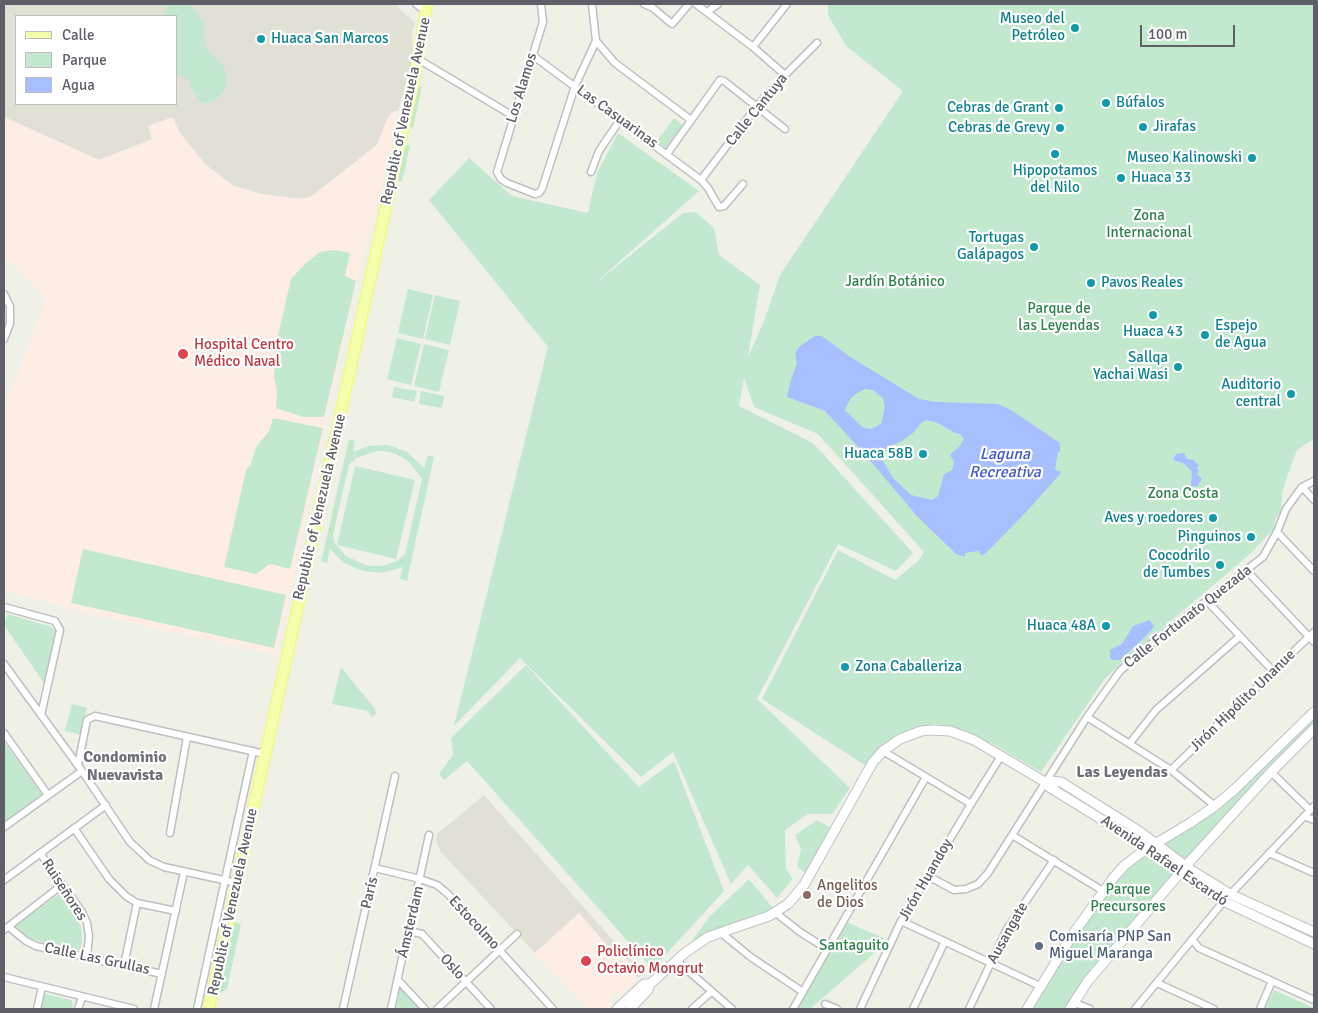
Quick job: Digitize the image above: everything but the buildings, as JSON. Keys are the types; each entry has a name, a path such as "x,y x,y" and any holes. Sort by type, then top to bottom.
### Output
{"main road":[{"name":"Republic of Venezuela Avenue","path":"209,1009 418,59 426,8"}],"street":[{"path":"416,4 426,8"},
{"name":"Los Alamos","path":"541,4 543,20 497,172 504,181 522,190 536,194 542,189 575,86"},
{"path":"575,86 596,41 592,4"},
{"path":"644,4 654,8 672,23 689,4"},
{"path":"696,4 753,47 785,75"},
{"path":"707,12 718,4"},
{"path":"753,47 787,4"},
{"path":"596,41 615,63 691,120"},
{"name":"Calle Cantuya","path":"701,180 756,107 817,43"},
{"name":"Las Casuarinas","path":"532,56 701,180 720,207 724,206 743,184"},
{"path":"418,59 513,116"},
{"path":"667,154 719,81 724,81 785,129"},
{"path":"591,172 599,151 620,120"},
{"path":"4,294 10,306 10,324 4,339"},
{"name":"Calle Fortunato Quezada","path":"928,876 954,890 966,889 978,884 988,872 1087,717 1120,671 1132,659 1263,557 1277,532 1286,509 1302,487 1314,481"},
{"path":"1302,487 1314,500"},
{"path":"1277,532 1314,571"},
{"path":"1247,571 1313,637"},
{"path":"1207,601 1273,671"},
{"path":"4,607 55,621 60,630 41,715"},
{"path":"1130,743 1156,710 1239,636"},
{"name":"Jirón Hipólito Unanue","path":"1171,770 1273,671 1313,637"},
{"path":"4,664 80,768 130,842 149,860 164,867 237,884"},
{"path":"1027,1009 1073,934 1103,891 1125,865 1147,848 1215,806 1314,712"},
{"path":"4,827 48,795 80,768 90,717 95,716 265,754"},
{"path":"1087,717 1171,770 1215,806"},
{"path":"1090,1009 1072,1006 1102,963 1271,772 1314,729"},
{"name":"Avenida Rafael Escardó","path":"650,984 698,943 720,932 776,913 788,904 804,886 864,776 883,751 896,742 920,731 940,730 960,734 1045,782 1183,870 1230,894 1314,932"},
{"path":"4,734 48,795"},
{"path":"170,833 187,737"},
{"path":"883,751 971,804"},
{"path":"197,1009 253,752"},
{"name":"Jirón Huandoy","path":"860,1009 901,921 1002,756"},
{"path":"1135,1009 1230,894 1312,808 1271,772"},
{"name":"París","path":"343,1009 395,776"},
{"path":"793,1009 926,777"},
{"name":"Avenida Rafael Escardó","path":"1045,782 1061,782 1156,843 1183,870 1223,902 1314,944"},
{"path":"4,880 106,805"},
{"path":"1304,816 1314,820"},
{"path":"74,828 113,883 126,896 137,903 176,911"},
{"name":"Ámsterdam","path":"391,1009 430,835"},
{"path":"1012,835 1103,891"},
{"path":"1269,852 1314,873"},
{"name":"Ruiseñores","path":"40,853 82,912 87,923 89,936 87,957"},
{"name":"Ausangate","path":"969,1009 1007,929 1054,860"},
{"name":"Estocolmo","path":"376,868 437,885 448,894 553,1009"},
{"path":"154,1009 184,872"},
{"path":"6,929 62,885"},
{"path":"124,965 137,903"},
{"path":"776,913 800,932 827,949"},
{"path":"901,921 1040,986"},
{"name":"Calle Las Grullas","path":"6,929 36,946 162,974"},
{"name":"Oslo","path":"409,931 422,934 490,1009"},
{"path":"720,932 768,970 803,992"},
{"path":"437,1009 517,934"},
{"path":"1192,939 1199,948 1314,1000"},
{"path":"913,1009 945,941"},
{"path":"677,961 732,1009"},
{"path":"4,978 134,1009"},
{"path":"398,980 425,1009"},
{"path":"1260,1009 1272,981"},
{"path":"1157,983 1214,1009"},
{"path":"617,1009 644,984 650,984 648,990 630,1009"},
{"path":"36,1009 42,987"},
{"path":"692,1009 711,992"},
{"path":"78,1009 82,997"},
{"path":"825,1004 837,1009"}],"shaded area":[{"path":"4,4 395,4 415,23 412,31 413,53 410,70 398,111 395,111 377,145 312,196 304,199 281,197 261,194 234,186 206,165 179,132 152,139 99,160 4,117"},
{"name":"Hospital Centro Médico Naval","path":"395,111 398,111 373,228 369,233 362,261 277,655 88,613 4,590 4,410 46,299 4,254 4,117 99,160 152,140 148,126 173,117 179,132 206,165 234,186 261,194 303,199 312,196 377,145 387,119"},
{"path":"484,795 643,974 638,978 633,972 636,969 615,947 611,950 579,913 535,953 440,851 436,840 437,834"},
{"name":"Policlínico Octavio Mongrut","path":"579,913 611,950 615,946 636,970 634,973 638,978 623,993 616,992 611,997 611,1006 608,1009 589,1009 535,953"}],"green space":[{"path":"165,4 191,4 204,23 203,36 206,41 205,47 223,66 226,72 227,86 212,103 201,103 193,91 190,81 178,74 178,15 163,15 168,8"},
{"name":"Parque de las Leyendas","path":"828,4 1314,4 1314,439 1297,450 1282,493 1281,510 1276,518 1273,530 1249,555 1120,664 1104,680 1041,772 993,744 966,731 936,724 909,729 888,741 866,766 762,699 838,550 895,580 919,560 924,552 818,434 754,407 744,378 739,406 813,443 913,553 896,571 838,544 757,699 850,788 832,814 808,814 785,830 786,869 793,879 777,898 748,865 731,884 673,752 641,777 520,658 454,726 548,347 429,200 469,158 512,196 588,213 597,173 618,133 699,191 593,285 683,213 696,212 714,228 719,255 760,285 748,357 764,321 780,275 903,91 846,46 828,15"},
{"path":"422,86 413,129 409,125 418,88"},
{"path":"674,118 684,126 667,149 657,141"},
{"path":"403,144 410,146 402,182 394,180"},
{"path":"334,250 350,253 345,276 356,281 324,417 304,417 276,408 277,392 274,377 276,344 291,279 320,252"},
{"path":"408,289 433,295 423,339 398,333"},
{"path":"435,295 460,301 450,345 425,339"},
{"path":"397,338 421,344 411,385 387,379"},
{"path":"424,344 449,350 439,392 414,386"},
{"path":"394,387 417,391 414,402 392,397"},
{"path":"421,391 444,396 442,408 419,404"},
{"path":"273,418 323,428 290,569 270,564 256,574 224,567 246,470 251,464 256,447 269,431"},
{"path":"349,439 355,441 353,452 368,446 388,445 407,452 424,468 428,455 434,457 407,581 400,579 403,567 383,573 363,571 344,563 330,549 327,563 321,562","holes":["377,451 389,452 400,456 410,463 422,479 405,554 397,561 386,565 366,565 346,556 334,542 333,535 349,465 356,458"]},
{"path":"355,466 415,480 396,559 337,545"},
{"path":"83,549 286,595 274,648 71,603"},
{"path":"7,614 49,626 55,630 57,638 46,686 4,625"},
{"path":"526,665 639,787 674,761 724,891 658,963 649,965 467,761 444,780 439,774 453,755 451,738"},
{"path":"341,667 375,709 376,714 372,717 368,711 332,704"},
{"path":"72,704 87,708 81,735 65,731"},
{"path":"1314,716 1314,724 1241,797 1187,860 1164,844 1232,799"},
{"path":"4,742 42,794 4,822"},
{"path":"817,820 835,830 809,877 797,866 801,849 795,835"},
{"name":"Parque Precursores","path":"1147,853 1175,874 1073,995 1067,1009 1030,1009 1041,987 1103,895 1126,870"},
{"path":"749,879 773,908 691,942 710,916"},
{"path":"62,892 77,916 81,927 82,942 80,950 72,950 34,940 23,934 15,926"},
{"path":"231,921 241,924 227,989 215,997"},
{"name":"Santaguito","path":"846,922 884,938 879,949 810,1009 796,1009"},
{"path":"400,988 420,1009 396,1009"},
{"path":"1274,990 1314,1008 1314,1009 1265,1009"},
{"path":"45,994 71,1000 72,1009 39,1009"}],"water":[{"name":"Laguna Recreativa","path":"815,336 822,336 849,356 919,399 937,402 998,404 1011,410 1060,443 1060,452 1058,452 1055,470 1061,472 1029,509 985,554 981,555 978,551 965,553 965,557 956,554 917,516 825,411 787,397 797,364 795,354 799,347","holes":["865,389 873,390 883,398 885,407 881,424 871,429 864,428 845,410 850,399","926,420 938,423 960,434 964,439 959,447 950,455 954,461 953,468 944,474 938,496 932,500 911,495 893,478 880,456 884,449 902,441"]},
{"path":"1184,453 1187,459 1194,460 1199,466 1197,474 1202,479 1197,487 1191,486 1192,472 1185,464 1173,460 1176,454"},
{"path":"1150,620 1154,627 1144,638 1120,660 1110,658 1110,650 1122,644 1133,626"}],"place":[{"name":"Museo del Petróleo","path":"1075,28"},
{"name":"Huaca San Marcos","path":"261,39"},
{"name":"Búfalos","path":"1106,103"},
{"name":"Cebras de Grant","path":"1059,108"},
{"name":"Jirafas","path":"1143,127"},
{"name":"Cebras de Grevy","path":"1060,128"},
{"name":"Hipopotamos del Nilo","path":"1055,154"},
{"name":"Museo Kalinowski","path":"1252,158"},
{"name":"Huaca 33","path":"1121,178"},
{"name":"Tortugas Galápagos","path":"1034,247"},
{"name":"Pavos Reales","path":"1091,283"},
{"name":"Huaca 43","path":"1153,315"},
{"name":"Espejo de Agua","path":"1205,335"},
{"name":"Hospital Centro Médico Naval","path":"183,354"},
{"name":"Sallqa Yachai Wasi","path":"1178,367"},
{"name":"Auditorio central","path":"1291,394"},
{"name":"Huaca 58B","path":"923,454"},
{"name":"Aves y roedores","path":"1213,518"},
{"name":"Pinguinos","path":"1251,537"},
{"name":"Cocodrilo de Tumbes","path":"1220,565"},
{"name":"Huaca 48A","path":"1106,626"},
{"name":"Zona Caballeriza","path":"845,667"},
{"name":"Angelitos de Dios","path":"807,895"},
{"name":"Comisaría PNP San Miguel Maranga","path":"1039,946"},
{"name":"Policlínico Octavio Mongrut","path":"586,961"}],"district":[{"name":"Condominio Nuevavista","path":"125,767"},
{"name":"Las Leyendas","path":"1122,773"}],"park label":[{"name":"Zona Internacional","path":"1149,224"},
{"name":"Jardín Botánico","path":"895,282"},
{"name":"Zona Costa","path":"1183,494"}]}
